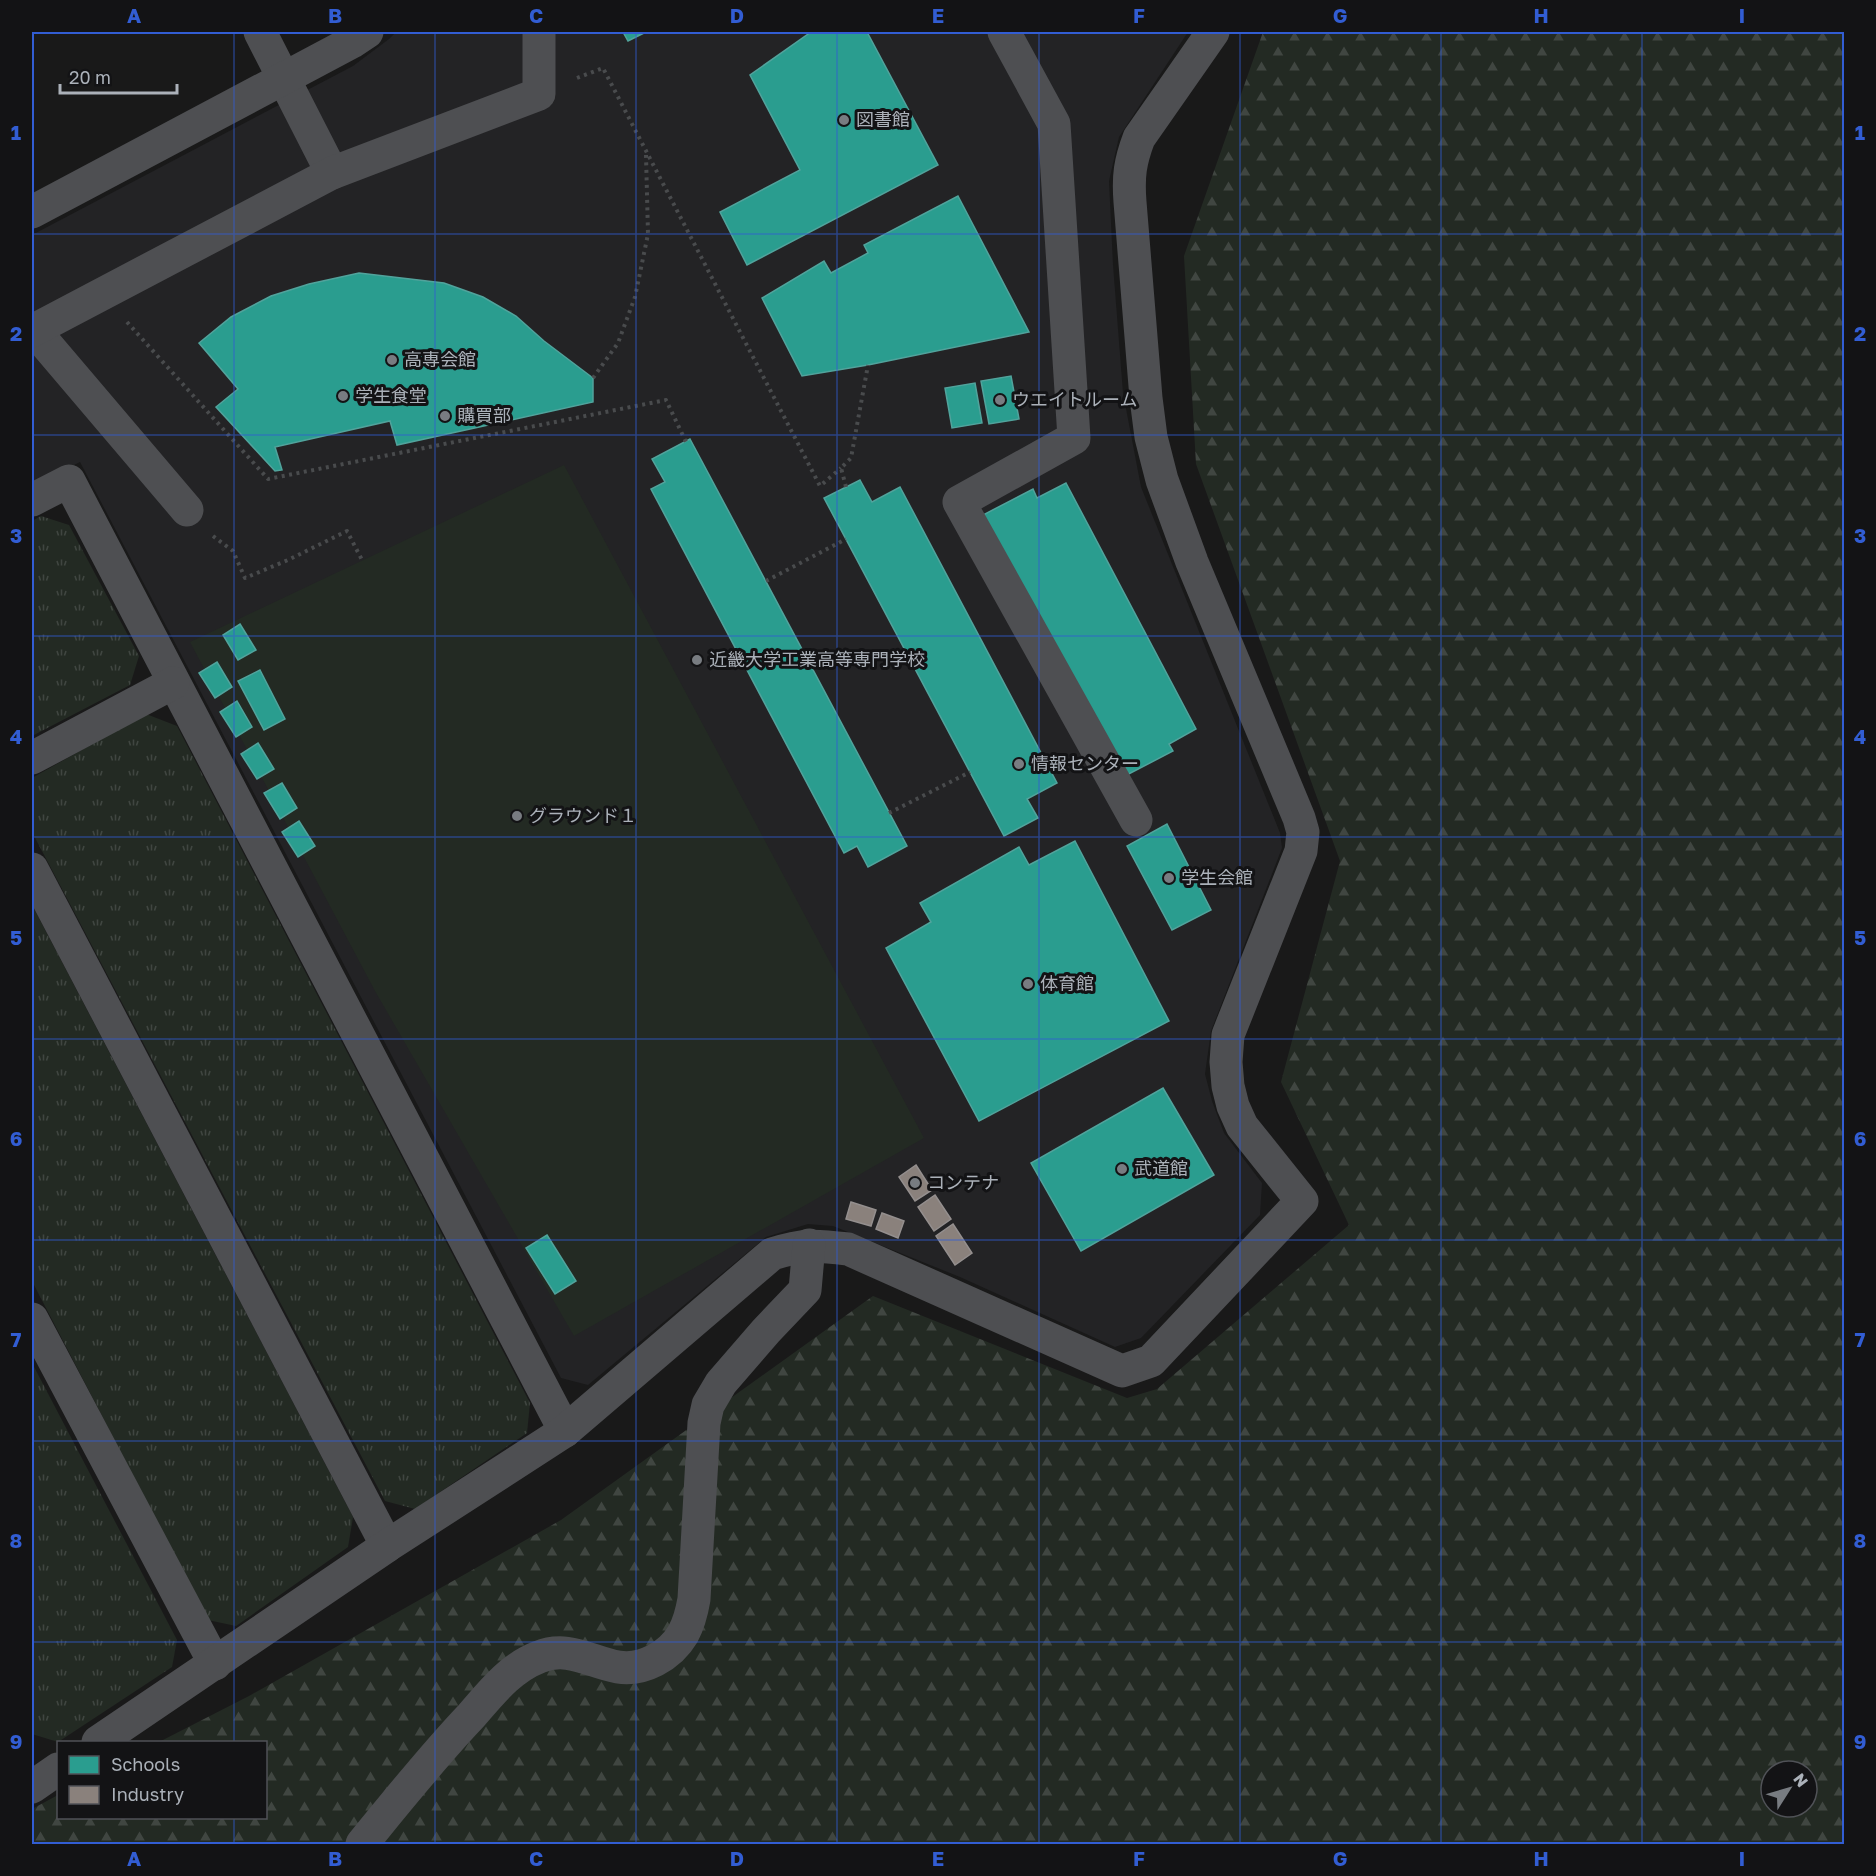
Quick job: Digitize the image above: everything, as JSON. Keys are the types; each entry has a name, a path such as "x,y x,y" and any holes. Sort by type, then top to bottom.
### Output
{"street":[{"path":"260,32 332,173"},
{"path":"32,212 368,32"},
{"path":"187,510 33,331 332,173 539,94 540,32"},
{"path":"1004,32 1054,124 1074,438 959,502 1136,820"},
{"path":"101,1741 387,1546 566,1431 772,1254 797,1246 809,1245 848,1249 1122,1371 1151,1361 1302,1201 1242,1126 1233,1106 1228,1086 1226,1062 1228,1035 1301,851 1303,832 1192,562 1162,480 1151,437 1146,398 1128,178 1131,158 1140,138 1213,32"},
{"path":"32,500 69,481 566,1431"},
{"path":"32,758 173,683"},
{"path":"32,869 387,1546"},
{"path":"362,1845 441,1748 507,1676 521,1664 550,1652 567,1653 632,1668 647,1664 662,1656 679,1640 690,1617 694,1599 708,1405 721,1383 805,1290 809,1245"},
{"path":"32,1319 215,1664"}],"path":[{"path":"539,94 603,68 820,486 851,458 868,365"},
{"path":"593,378 618,343 635,297 648,234 645,151"},
{"path":"102,295 268,479 666,400 686,442"},
{"path":"841,468 846,487"},
{"path":"212,534 233,551 245,578 347,531 362,560"},
{"path":"766,581 846,538"},
{"path":"889,813 970,772"}],"shaded area":[{"name":"近畿大学工業高等専門学校","path":"396,32 1188,32 1119,137 1109,181 1123,393 1141,487 1280,833 1282,848 1211,1031 1205,1074 1224,1133 1262,1183 1260,1215 1141,1338 1115,1347 960,1277 833,1226 808,1224 766,1237 588,1385 561,1378 80,462 32,486 32,235 353,66"}],"green space":[{"path":"1263,32 1844,32 1844,1844 32,1844 32,1809 57,1796 57,1819 267,1819 267,1741 161,1741 249,1696 561,1520 873,1296 1127,1398 1157,1389 1349,1225 1281,1082 1340,861 1196,464 1184,256"},
{"name":"グラウンド１","path":"564,465 924,1138 574,1336 375,991 190,642"},
{"path":"41,516 69,525 139,656 130,685 32,736 32,521"},
{"path":"146,714 177,726 530,1403 527,1433 415,1509 385,1501 32,832 32,778"},
{"path":"32,905 353,1517 348,1547 236,1626 208,1620 32,1281"},
{"path":"32,1363 177,1640 172,1667 60,1741 32,1734"}],"building: Schools":[{"path":"623,32 646,32 628,41"},
{"name":"図書館","path":"811,32 867,32 938,165 747,265 720,212 800,170 750,75"},
{"path":"958,196 1029,332 802,376 762,298 824,261 831,273 868,253 864,245"},
{"name":"高専会館","path":"359,273 444,283 483,297 516,316 544,341 593,378 593,402 397,445 390,421 275,447 282,470 275,471 216,407 238,389 199,343 231,317 271,296 309,284"},
{"name":"ウエイトルーム","path":"1011,376 1019,419 989,424 981,381"},
{"name":"ウエイトルーム","path":"975,383 982,423 952,428 945,388"},
{"path":"690,439 907,846 868,867 857,846 844,853 651,489 665,482 652,459"},
{"path":"860,480 872,502 900,487 1057,783 1027,799 1038,818 1004,836 824,498"},
{"path":"1066,483 1196,729 1169,744 1173,751 1121,778 983,515 1033,489 1037,498"},
{"path":"240,624 256,650 238,660 223,635"},
{"path":"217,662 232,687 215,698 199,673"},
{"path":"260,670 285,719 264,730 238,681"},
{"path":"237,701 252,727 236,737 220,712"},
{"path":"258,743 274,769 257,779 241,754"},
{"path":"282,783 297,808 280,819 264,793"},
{"path":"299,821 315,846 298,857 282,832"},
{"name":"学生会館","path":"1167,824 1211,910 1172,930 1127,846"},
{"name":"体育館","path":"1075,841 1169,1021 979,1121 886,948 931,922 920,903 1019,847 1029,865"},
{"name":"武道館","path":"1163,1088 1214,1175 1081,1251 1031,1163"},
{"path":"547,1235 576,1281 555,1294 526,1248"}],"building: Industry":[{"name":"コンテナ","path":"916,1165 932,1190 915,1201 899,1177"},
{"path":"935,1195 951,1219 934,1231 918,1207"},
{"path":"851,1202 876,1210 871,1226 846,1219"},
{"path":"882,1213 904,1221 898,1238 876,1229"},
{"path":"953,1224 972,1253 955,1265 936,1236"}],"place":[{"name":"図書館","path":"844,120"},
{"name":"高専会館","path":"392,360"},
{"name":"学生食堂","path":"343,396"},
{"name":"ウエイトルーム","path":"1000,400"},
{"name":"購買部","path":"445,416"},
{"name":"近畿大学工業高等専門学校","path":"697,660"},
{"name":"情報センター","path":"1019,764"},
{"name":"グラウンド１","path":"517,816"},
{"name":"学生会館","path":"1169,878"},
{"name":"体育館","path":"1028,984"},
{"name":"武道館","path":"1122,1169"},
{"name":"コンテナ","path":"915,1183"}]}
